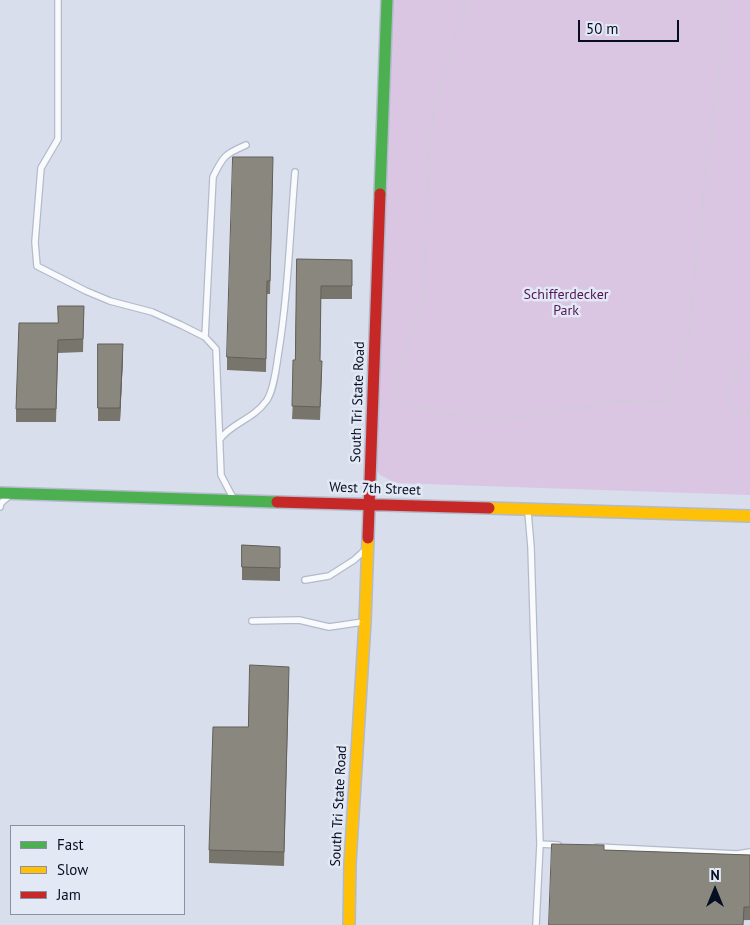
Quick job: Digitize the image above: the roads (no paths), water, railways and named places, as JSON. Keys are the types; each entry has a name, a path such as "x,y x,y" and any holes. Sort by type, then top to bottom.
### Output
{"street":[{"name":"South Tri State Road","path":"349,925 351,854 370,504 387,0"},
{"name":"West 7th Street","path":"5,493 750,516"}],"lane":[{"path":"58,0 58,139 41,168 35,242 37,266 102,298 152,312 181,325 205,337 216,349 221,475 234,500"},
{"path":"205,337 213,177 220,161 229,152 246,145"},
{"path":"220,439 226,431 257,412 268,398 274,378 283,325 295,172"},
{"path":"0,507 5,493"},
{"path":"528,510 531,547 540,844 536,925"},
{"path":"305,580 330,576 368,548"},
{"path":"252,621 298,620 328,627 365,622"},
{"path":"540,844 560,845"},
{"path":"590,846 737,854 750,852"}],"park label":[{"name":"Schifferdecker Park","path":"566,304"}]}
